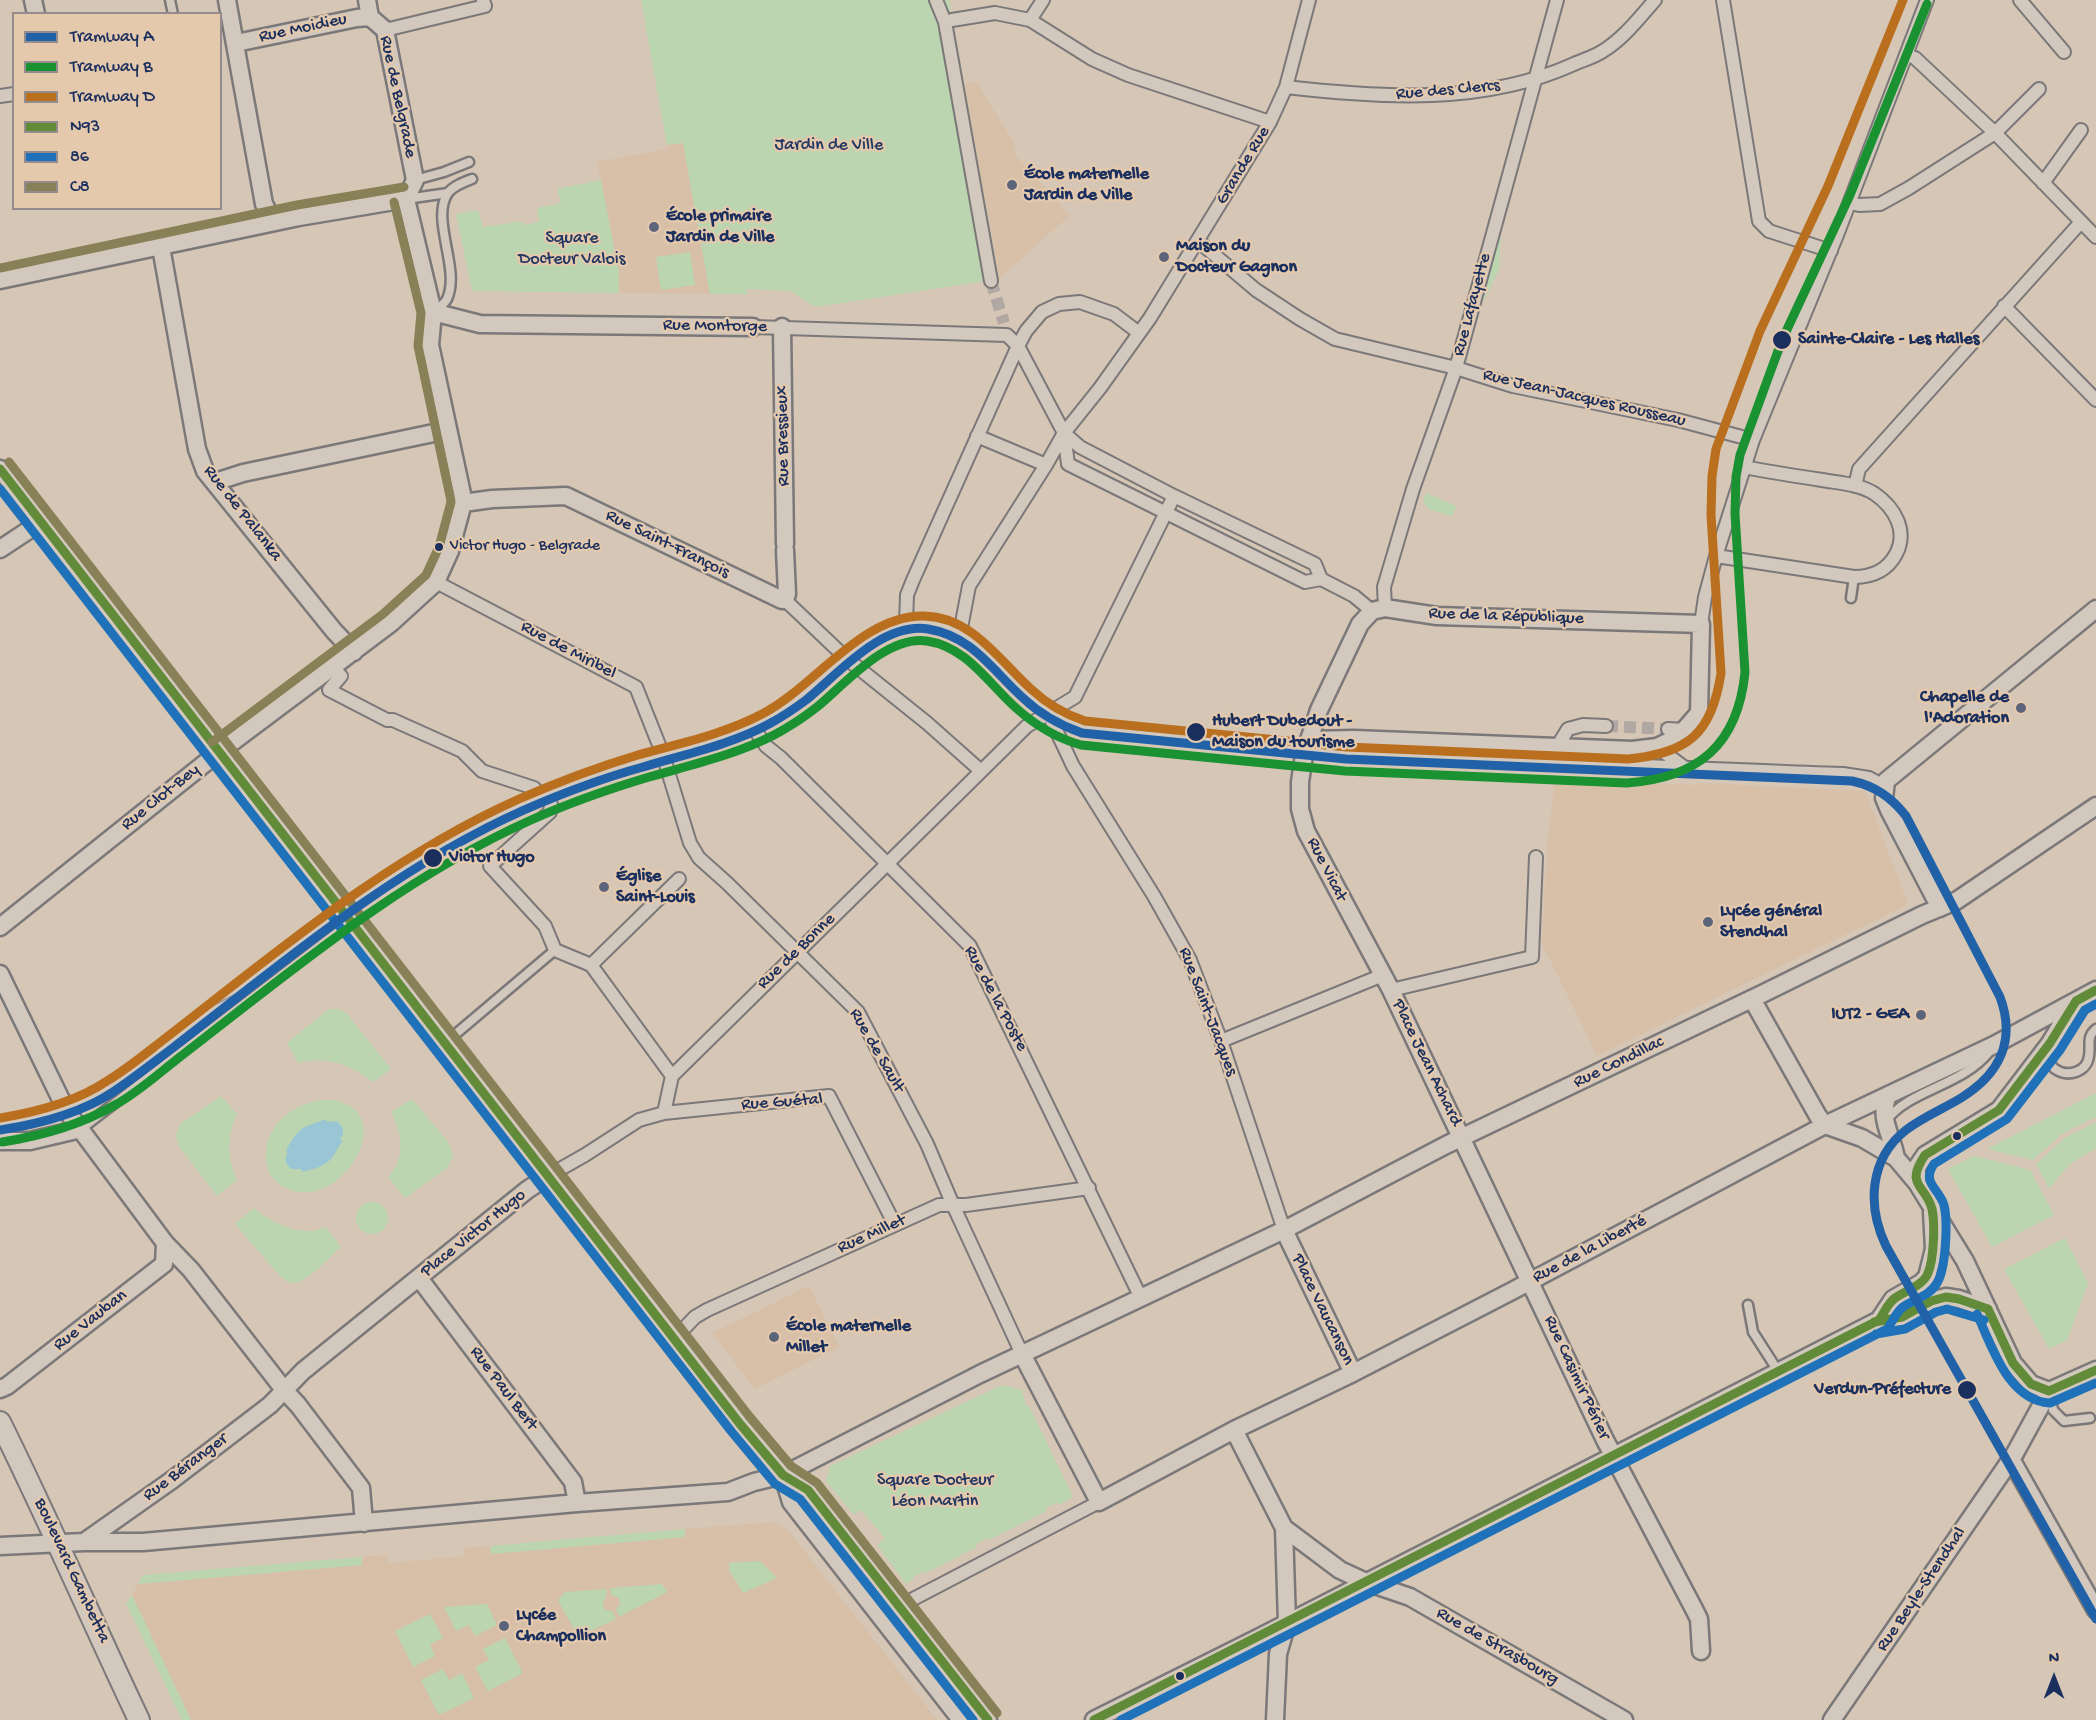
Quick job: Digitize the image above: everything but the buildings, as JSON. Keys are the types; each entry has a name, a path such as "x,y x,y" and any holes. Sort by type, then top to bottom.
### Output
{"street":[{"path":"227,0 264,204 274,222"},
{"path":"936,0 945,22 991,281"},
{"path":"1029,20 1043,0"},
{"name":"Grande Rue","path":"960,633 969,586 1064,433 1100,388 1150,318 1270,122 1286,87 1309,0"},
{"name":"Rue Lafayette","path":"1379,610 1413,489 1456,368 1557,0"},
{"name":"Rue des Clercs","path":"1286,87 1344,93 1414,96 1474,92 1534,80 1603,51 1632,27 1654,0"},
{"path":"1723,0 1760,221 1769,231 1831,251"},
{"path":"0,1126 43,1118 106,1091 447,844 544,797 596,776 753,727 799,700 872,637 906,623 945,626 960,633 995,660 1034,702 1048,713 1075,725 1117,732 1307,745 1354,740 1632,750 1658,747 1678,737 1699,713 1701,624 1705,597 1753,440 1838,235 1928,0"},
{"path":"2020,0 2064,52"},
{"path":"385,30 484,3"},
{"name":"Rue Moidieu","path":"236,44 357,18 368,8"},
{"name":"Rue de Belgrade","path":"368,8 385,30 415,180 406,199"},
{"path":"952,20 995,14 1029,20 1092,59 1128,75 1270,122"},
{"path":"1907,55 1915,58 1995,133 2096,237"},
{"path":"222,65 238,63"},
{"path":"1850,203 1880,204 1995,133 2039,89"},
{"path":"2043,183 2081,130"},
{"path":"0,280 274,222 406,199 433,312 430,345 463,502 450,550 436,582 391,623 354,652"},
{"path":"1855,486 1859,469 2081,222"},
{"name":"Rue Jean-Jacques Rousseau","path":"1198,241 1256,290 1335,339 1456,368 1513,386 1678,420 1753,440"},
{"name":"Rue de Palanka","path":"161,247 197,449 205,471 334,631 354,652"},
{"path":"906,623 907,596 977,435 1026,331 1042,312 1059,304 1080,302 1114,314 1139,333"},
{"path":"2004,306 2096,400"},
{"name":"Rue Montorge","path":"433,312 480,324 782,327 998,333 1007,335 1018,346"},
{"name":"Rue Bressieux","path":"782,327 787,594 785,600"},
{"path":"1018,346 1064,433"},
{"path":"215,483 243,473 448,430"},
{"name":"Rue de la République","path":"1064,433 1080,447 1174,496 1315,564 1321,579"},
{"name":"Rue de la République","path":"1064,433 1068,464 1305,582 1321,579 1379,610 1437,616 1701,624"},
{"path":"977,435 1046,465"},
{"path":"1716,556 1854,577 1870,577 1886,567 1896,554 1900,540 1900,524 1892,510 1875,494 1855,486 1744,467"},
{"path":"0,469 674,1339 783,1475 808,1490 988,1720"},
{"name":"Rue Saint-François","path":"463,502 566,496 777,599 785,600 846,658 927,723 981,771"},
{"name":"Rue de Bonne","path":"672,1076 1027,726 1075,697 1174,496"},
{"path":"0,549 41,522"},
{"name":"Rue de Miribel","path":"436,582 636,687 663,755"},
{"path":"1940,908 1889,810 1884,798 1886,781 2096,609"},
{"path":"1307,745 1318,710 1360,624 1379,610"},
{"name":"Rue Clot-Bey","path":"0,927 219,752 332,666 354,652"},
{"path":"332,666 341,676 329,690 387,720 393,720 462,751 482,771 534,788 551,804 550,812 490,866 545,926 555,950 591,965 672,1076 664,1113 639,1120 548,1176"},
{"name":"Rue Saint-Jacques","path":"1048,713 1073,766 1154,896 1190,960 1221,1041 1284,1230"},
{"path":"1557,747 1568,729 1583,725 1606,726"},
{"name":"Rue de la Poste","path":"753,727 766,746 781,758 970,946 1141,1298"},
{"path":"1668,729 1685,730"},
{"path":"1307,745 1339,753 1843,774 1869,778 1884,786"},
{"name":"Rue Vicat","path":"1307,745 1300,782 1300,809 1306,831 1387,982"},
{"path":"1658,747 1685,768"},
{"name":"Rue de Sault","path":"663,755 690,843 699,858 858,1012 927,1144 1022,1354"},
{"name":"Rue Condillac","path":"1284,1230 1462,1138 1956,901 2096,806"},
{"name":"Place Jean Achard","path":"1462,1138 1387,982 1532,957 1536,856"},
{"path":"591,965 679,879"},
{"path":"0,974 66,1110 165,1242 191,1270 285,1391 298,1404 361,1488 364,1523"},
{"path":"1221,1041 1387,982"},
{"name":"Rue de la Liberté","path":"1353,1373 1825,1125 1994,1045 2096,990"},
{"path":"1752,999 1825,1125 1862,1138 1896,1158 1917,1183 1965,1261 2013,1363 2031,1384 2049,1390 2096,1370"},
{"path":"1917,1183 1917,1167 1925,1155 1999,1110 2043,1053 2076,1001"},
{"path":"1888,1095 1884,1106 1884,1123 1893,1143 1896,1158"},
{"name":"Rue Guétal","path":"664,1113 829,1096 894,1225"},
{"path":"0,1141 30,1141 81,1129"},
{"name":"Rue Casimir Périer","path":"1462,1138 1613,1456 1699,1619 1701,1651"},
{"name":"Place Victor Hugo","path":"285,1391 303,1371 527,1190 548,1176"},
{"name":"Rue Millet","path":"674,1339 695,1317 707,1310 939,1205 966,1205 1089,1188"},
{"path":"1879,1320 1893,1299 1921,1283 1927,1276 1934,1249 1932,1208"},
{"path":"0,1546 143,1542 577,1503 728,1492 754,1482 783,1475 1022,1354 1284,1230"},
{"name":"Place Vaucanson","path":"1099,1502 1234,1430 1353,1373 1284,1230"},
{"name":"Rue Vauban","path":"0,1389 7,1386 164,1264 165,1242"},
{"name":"Rue Paul Bert","path":"419,1278 573,1482 577,1503"},
{"path":"1094,1720 1879,1320 1902,1317 1931,1301 1946,1297 1988,1309"},
{"path":"882,1619 1099,1502 1022,1354"},
{"name":"Rue Beyle-Stendhal","path":"1832,1720 2010,1459 2049,1390"},
{"name":"Rue Béranger","path":"84,1542 172,1480 285,1391"},
{"name":"Boulevard Gambetta","path":"0,1422 38,1500 134,1717"},
{"path":"1234,1430 1284,1528 1287,1623 1278,1654 1275,1720"},
{"path":"2010,1459 2096,1610"},
{"path":"783,1475 791,1502 961,1720"},
{"name":"Rue de Strasbourg","path":"1284,1528 1340,1570 1366,1582 1410,1597 1624,1720"}],"lane":[{"path":"415,180 468,162"},
{"path":"406,199 448,192 472,179"},
{"path":"433,312 448,298 451,274 442,213 448,192"},
{"path":"1851,598 1854,577"},
{"path":"81,1129 347,915"},
{"path":"445,1043 555,950"},
{"path":"2043,1053 2054,1068 2076,1073 2085,1066 2089,1056 2088,1041 2096,1029"},
{"path":"1884,1123 1897,1108 1965,1074 1980,1064 1994,1045"},
{"path":"1748,1305 1754,1332 1778,1371"},
{"path":"2049,1390 2053,1410 2064,1420 2090,1418"}],"shaded area":[{"name":"École maternelle Jardin de Ville","path":"974,81 1014,143 1015,155 1070,215 999,279 964,85"},
{"name":"École primaire Jardin de Ville","path":"683,142 710,294 619,293 619,273 597,162 667,149 667,145"},
{"name":"Lycée général Stendhal","path":"1555,780 1698,785 1699,783 1865,791 1908,904 1597,1056 1542,943 1547,847"},
{"name":"École maternelle Millet","path":"809,1286 839,1347 755,1389 712,1333"},
{"name":"Lycée Champollion","path":"773,1522 787,1529 937,1720 191,1720 132,1595 138,1584 362,1565 362,1557 387,1555 388,1563 465,1556 465,1548 490,1546 492,1554 685,1537 685,1529"}],"green space":[{"name":"Jardin de Ville","path":"641,0 949,0 999,279 815,307 791,291 747,289 747,294 710,294 683,143 667,145"},
{"name":"Square Docteur Valois","path":"601,180 619,273 619,293 472,291 456,214 478,210 483,227 522,221 524,225 539,222 537,208 561,203 557,189"},
{"path":"1496,233 1501,236 1499,269 1475,314"},
{"path":"690,252 695,285 661,290 656,257"},
{"path":"1426,493 1456,506 1452,516 1430,510 1423,502"},
{"path":"329,1009 339,1009 347,1014 391,1069 373,1082 338,1063 318,1060 298,1063 287,1043"},
{"path":"2096,1093 2096,1117 2063,1133 2033,1160 1987,1149"},
{"path":"221,1096 237,1114 231,1130 230,1155 237,1180 217,1196 178,1145 176,1134 180,1124"},
{"path":"412,1099 449,1143 453,1157 447,1168 405,1198 388,1177 394,1170 400,1154 400,1137 391,1112"},
{"path":"320,1100 332,1100 353,1108 362,1122 363,1140 356,1158 343,1175 326,1187 306,1192 281,1186 272,1177 267,1165 270,1135 277,1124 296,1108"},
{"path":"2096,1122 2096,1148 2070,1164 2049,1188 2036,1164 2066,1137"},
{"path":"1974,1156 2030,1170 2054,1215 1992,1247 1948,1169"},
{"path":"372,1202 383,1207 388,1218 383,1229 372,1234 361,1229 356,1218 361,1207"},
{"path":"254,1208 288,1228 307,1231 326,1227 341,1247 300,1282 287,1281 235,1224"},
{"path":"2065,1238 2088,1283 2067,1340 2049,1349 2004,1269"},
{"name":"Square Docteur Léon Martin","path":"1002,1385 1022,1390 1026,1406 1029,1406 1073,1497 1059,1505 1057,1502 1046,1508 1047,1511 989,1540 987,1538 976,1544 977,1547 926,1573 924,1571 906,1584 877,1545 885,1538 861,1510 854,1515 826,1481 830,1466"},
{"path":"685,1529 685,1537 491,1554 490,1546"},
{"path":"362,1557 362,1565 138,1584 143,1575"},
{"path":"760,1561 777,1578 743,1593 729,1570 729,1563"},
{"path":"662,1584 667,1592 619,1617 616,1609 620,1601 611,1595 610,1588"},
{"path":"606,1589 607,1595 603,1606 606,1610 612,1611 616,1619 578,1637 558,1600 565,1592"},
{"path":"132,1595 191,1720 182,1720 126,1603"},
{"path":"487,1604 497,1625 475,1636 469,1625 456,1631 444,1607"},
{"path":"430,1614 443,1638 430,1644 435,1656 413,1667 395,1631"},
{"path":"505,1638 523,1673 488,1691 475,1667 489,1660 483,1649"},
{"path":"443,1669 449,1680 462,1673 474,1698 439,1715 421,1680"}],"water":[{"path":"325,1119 327,1122 337,1121 343,1128 340,1139 343,1141 327,1163 303,1172 301,1169 291,1169 286,1163 288,1152 286,1150 291,1142 302,1129"}],"tunnel":[{"path":"991,281 1004,323"},
{"path":"1606,726 1668,729"}],"tram line":[{"name":"D","path":"0,1118 42,1109 95,1088 136,1061 334,909 378,878 470,823 519,799 578,775 718,732 764,713 783,701 860,639 880,627 901,619 924,616 941,618 971,632 1043,699 1063,712 1085,721 1347,747 1628,759 1667,752 1681,745 1694,737 1711,711 1721,673 1711,515 1712,476 1716,449 1760,331 1828,186 1903,0"},
{"name":"B","path":"2,1142 46,1133 74,1124 123,1100 147,1084 303,961 346,930 390,899 482,844 531,820 589,797 713,759 774,735 817,707 867,663 882,653 912,641 927,641 954,650 976,667 1031,720 1054,735 1081,745 1345,771 1627,783 1652,780 1694,765 1710,753 1723,738 1734,719 1741,698 1745,672 1735,514 1736,477 1740,455 1782,340 1850,195 1927,4"},
{"name":"A","path":"0,1130 59,1117 113,1092 342,918 430,859 476,833 583,786 723,743 754,731 779,719 801,703 862,652 894,633 911,629 928,629 957,639 980,656 1036,709 1058,723 1082,733 1346,759 1852,781 1882,793 1906,816 2000,997 2005,1013 2006,1028 2001,1055 1986,1078 1975,1089 1906,1130 1885,1155 1878,1169 1874,1199 1880,1231 1886,1246 2096,1619"},
{"path":"212,1006 250,987"}],"transit line":[{"name":"C8","path":"0,268 297,205 404,187"},
{"name":"C8","path":"212,742 383,614 426,575 439,547 451,502 418,346 421,313 394,202"},
{"name":"C8","path":"9,462 749,1416 791,1466 817,1483 997,1713"},
{"name":"N93","path":"0,469 740,1424 783,1475 808,1490 988,1720"},
{"name":"86","path":"0,489 731,1431 775,1484 800,1499 973,1720"},
{"name":"N93","path":"1094,1720 1879,1320 1893,1300 1926,1277 1930,1267 1933,1241 1932,1209 1916,1179 1916,1173 1925,1155 1999,1110 2050,1043 2076,1001 2096,990"},
{"name":"86","path":"1121,1720 1887,1329 1901,1309 1930,1291 1940,1276 1944,1257 1946,1222 1942,1199 1930,1181 1930,1171 1934,1164 2007,1119 2060,1050 2085,1010 2096,1004"},
{"name":"N93","path":"1874,1322 1902,1317 1931,1301 1946,1297 1988,1309"},
{"name":"86","path":"1876,1334 1905,1329 1936,1312 1947,1309 1984,1320"},
{"name":"N93","path":"1988,1309 2013,1363 2031,1384 2049,1391 2096,1370"},
{"name":"86","path":"1977,1314 2003,1370 2012,1382 2035,1400 2050,1403 2096,1383"}],"place":[{"name":"École maternelle Jardin de Ville","path":"1012,185"},
{"name":"École primaire Jardin de Ville","path":"654,227"},
{"name":"Maison du Docteur Gagnon","path":"1164,257"},
{"name":"Sainte-Claire - Les Halles","path":"1782,340"},
{"name":"Victor Hugo - Belgrade","path":"439,547"},
{"name":"Chapelle de l'Adoration","path":"2021,708"},
{"name":"Hubert Dubedout - Maison du tourisme","path":"1196,732"},
{"name":"Victor Hugo","path":"433,858"},
{"name":"Église Saint-Louis","path":"604,887"},
{"name":"Lycée général Stendhal","path":"1708,922"},
{"name":"IUT2 - GEA","path":"1921,1015"},
{"name":"École maternelle Millet","path":"774,1337"},
{"name":"Verdun-Préfecture","path":"1967,1390"},
{"name":"Lycée Champollion","path":"504,1626"}]}
